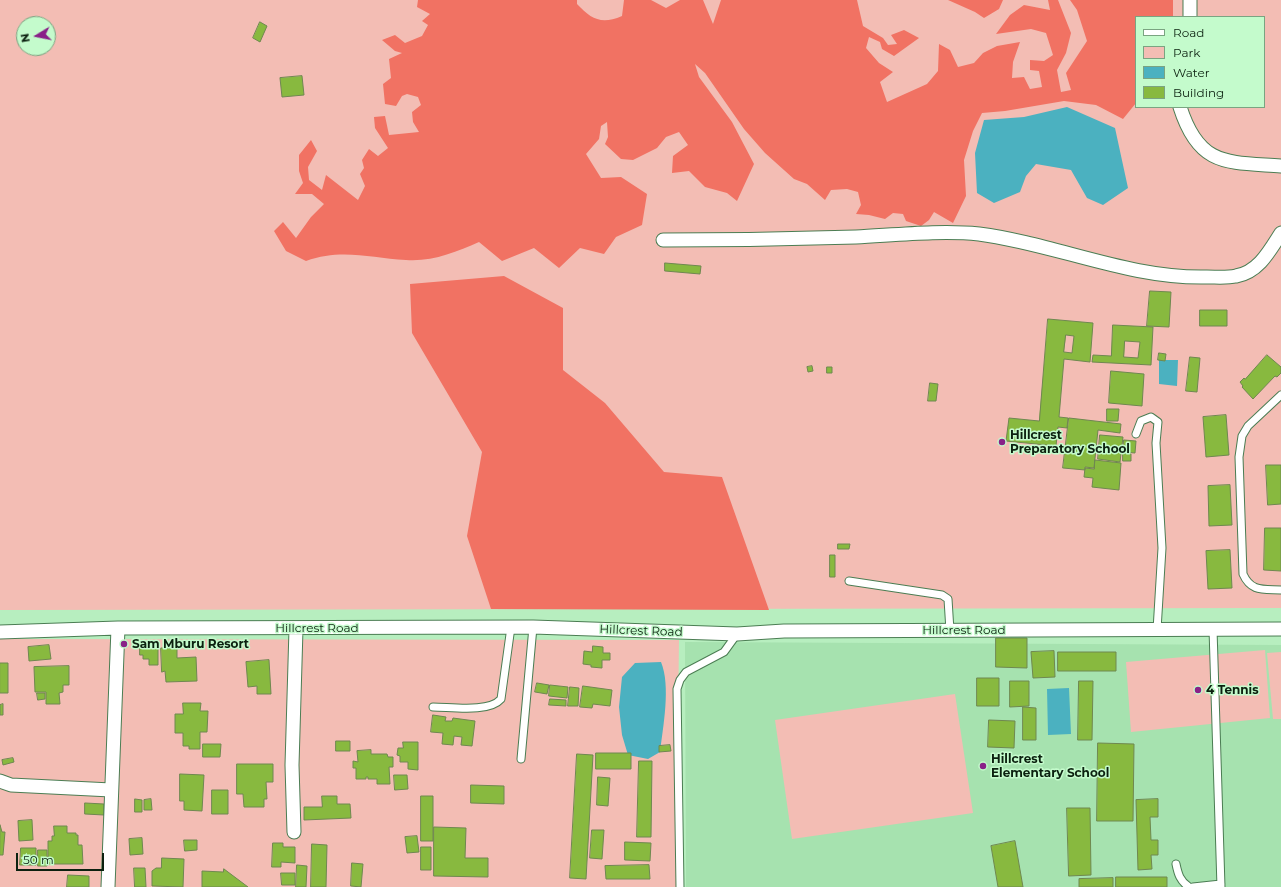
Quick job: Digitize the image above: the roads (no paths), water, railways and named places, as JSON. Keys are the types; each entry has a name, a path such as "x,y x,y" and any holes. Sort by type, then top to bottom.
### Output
{"street":[{"path":"1190,0 1190,16"},
{"path":"1180,108 1190,134 1198,146 1220,159 1281,166"},
{"path":"662,240 775,240 934,234 979,234 1090,258 1144,272 1191,278 1236,276 1248,273 1263,260 1281,232"},
{"name":"Hillcrest Road","path":"0,632 118,628 296,629 511,627 737,634 784,631 1281,629"},
{"path":"108,887 118,628"},
{"path":"294,832 292,764 296,629"},
{"path":"0,781 11,785 111,790"}],"lane":[{"path":"1281,396 1248,426 1242,436 1239,457 1243,574 1247,582 1257,588 1281,590"},
{"path":"1136,434 1141,421 1151,417 1158,422 1156,443 1162,548 1157,630"},
{"path":"849,581 942,595 948,598 950,631"},
{"path":"433,707 488,707 497,704 501,699 511,627"},
{"path":"521,759 533,627"},
{"path":"1193,887 1221,885 1214,765 1213,629"},
{"path":"680,887 677,689 680,680 686,672 724,652 737,634"},
{"path":"1176,864 1178,876 1183,883 1189,887"}],"water":[{"path":"1067,107 1115,128 1128,188 1103,205 1087,198 1071,170 1036,164 1026,176 1020,192 994,203 977,193 975,153 984,120 1024,117"},
{"path":"1159,360 1178,360 1177,386 1159,384"},
{"path":"661,662 664,672 666,694 660,752 648,759 628,755 622,735 619,707 622,677 635,663"},
{"path":"1069,688 1071,734 1048,735 1047,689"}],"place":[{"name":"Hillcrest Preparatory School","path":"1002,442"},
{"name":"Sam Mburu Resort","path":"124,644"},
{"name":"4 Tennis","path":"1198,690"},
{"name":"Hillcrest Elementary School","path":"983,766"}]}
